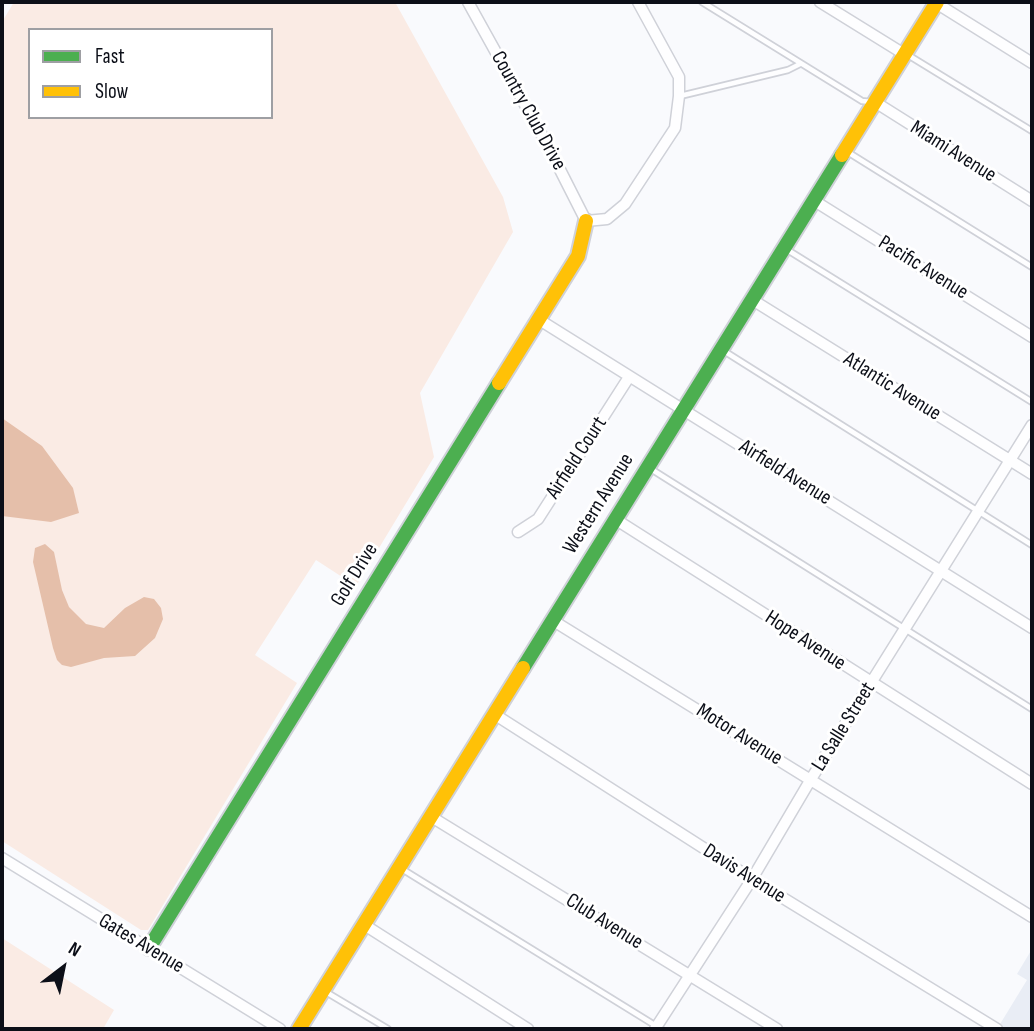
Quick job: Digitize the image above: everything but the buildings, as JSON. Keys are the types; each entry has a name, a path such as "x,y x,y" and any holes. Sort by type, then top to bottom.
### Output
{"street":[{"name":"Country Club Drive","path":"468,2 586,221"},
{"path":"586,221 607,219 625,204 675,128 679,77 640,2"},
{"path":"820,2 904,54"},
{"path":"937,2 1032,63"},
{"name":"Western Avenue","path":"299,1029 937,2"},
{"name":"Miami Avenue","path":"874,102 1032,201"},
{"name":"Pacific Avenue","path":"813,200 1032,337"},
{"name":"Golf Drive","path":"149,948 578,256 586,221"},
{"name":"Atlantic Avenue","path":"751,299 1032,474"},
{"name":"Airfield Avenue","path":"538,319 1032,628"},
{"name":"Airfield Court","path":"518,532 538,519 629,377"},
{"name":"La Salle Street","path":"658,1028 1032,425"},
{"name":"Hope Avenue","path":"615,519 1032,784"},
{"name":"Motor Avenue","path":"552,620 1032,917"},
{"name":"Davis Avenue","path":"494,714 752,879 997,1029"},
{"name":"Club Avenue","path":"430,816 777,1029"},
{"name":"Gates Avenue","path":"2,859 280,1029"},
{"path":"363,924 528,1029"}],"lane":[{"path":"702,2 862,101 874,102"},
{"path":"904,54 1032,131"},
{"path":"679,96 788,70 800,64"},
{"path":"844,150 1032,267"},
{"path":"783,248 1032,402"},
{"path":"720,349 1032,545"},
{"path":"648,466 1032,709"},
{"path":"398,867 658,1028"},
{"path":"323,989 388,1029"}],"shaded area":[{"path":"14,2 395,2 503,197 513,232 420,393 434,457 356,586 316,560 255,655 297,683 148,930 141,930 2,841 2,22"},
{"path":"2,418 42,446 73,488 79,513 51,522 2,516"},
{"path":"45,544 54,552 62,590 69,607 86,624 104,628 125,608 144,597 154,599 161,608 163,619 155,638 135,656 104,658 71,667 62,665 53,648 33,562 35,548"},
{"path":"2,938 114,1010 103,1029 2,1029"},
{"path":"1032,949 1032,1029 997,1029 1027,980 1017,974"}],"traffic: fast":[{"path":"523,668 842,155"},
{"path":"149,948 499,383"}],"traffic: slow":[{"path":"842,155 937,2"},
{"path":"499,383 578,256 586,221"},
{"path":"299,1029 523,668"}]}
